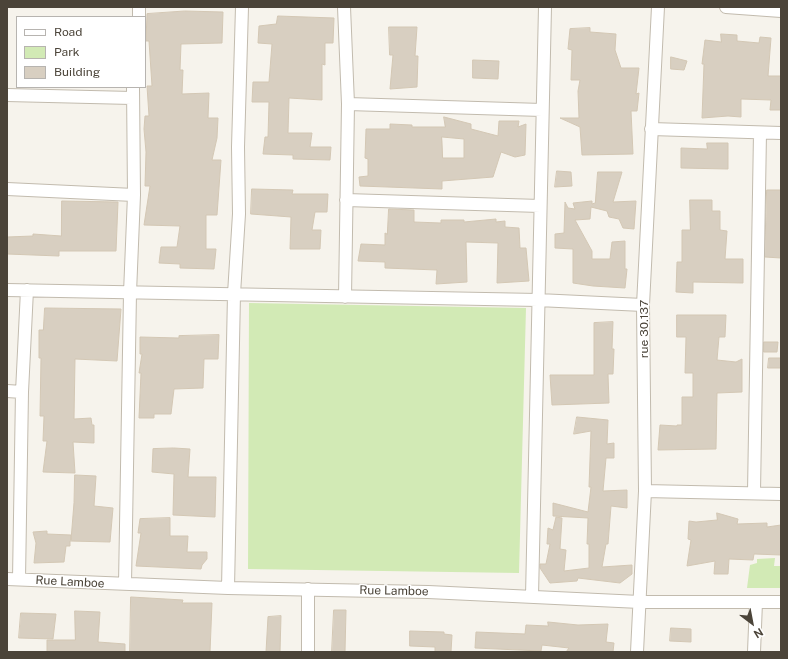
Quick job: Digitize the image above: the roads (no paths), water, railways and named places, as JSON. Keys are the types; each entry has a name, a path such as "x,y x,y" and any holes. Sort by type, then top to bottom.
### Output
{"street":[{"path":"228,588 234,294 239,214 238,147 242,7"},
{"path":"344,7 348,104 345,297"},
{"path":"532,596 545,7"},
{"name":"rue 30.137","path":"637,652 645,491 643,305 658,7"},
{"path":"726,7 781,11"},
{"path":"7,96 133,92 134,194 130,293 125,584"},
{"path":"348,104 542,110"},
{"path":"651,129 781,133"},
{"path":"754,492 760,133"},
{"path":"7,189 134,194"},
{"path":"346,200 540,206"},
{"path":"7,290 538,300 643,305"},
{"path":"13,579 27,290"},
{"path":"7,391 22,392"},
{"path":"645,491 754,492 781,494"},
{"name":"Rue Lamboe","path":"13,579 228,588 532,596 640,602 781,602"},
{"path":"308,589 308,652"},
{"path":"754,652 756,602"}]}
